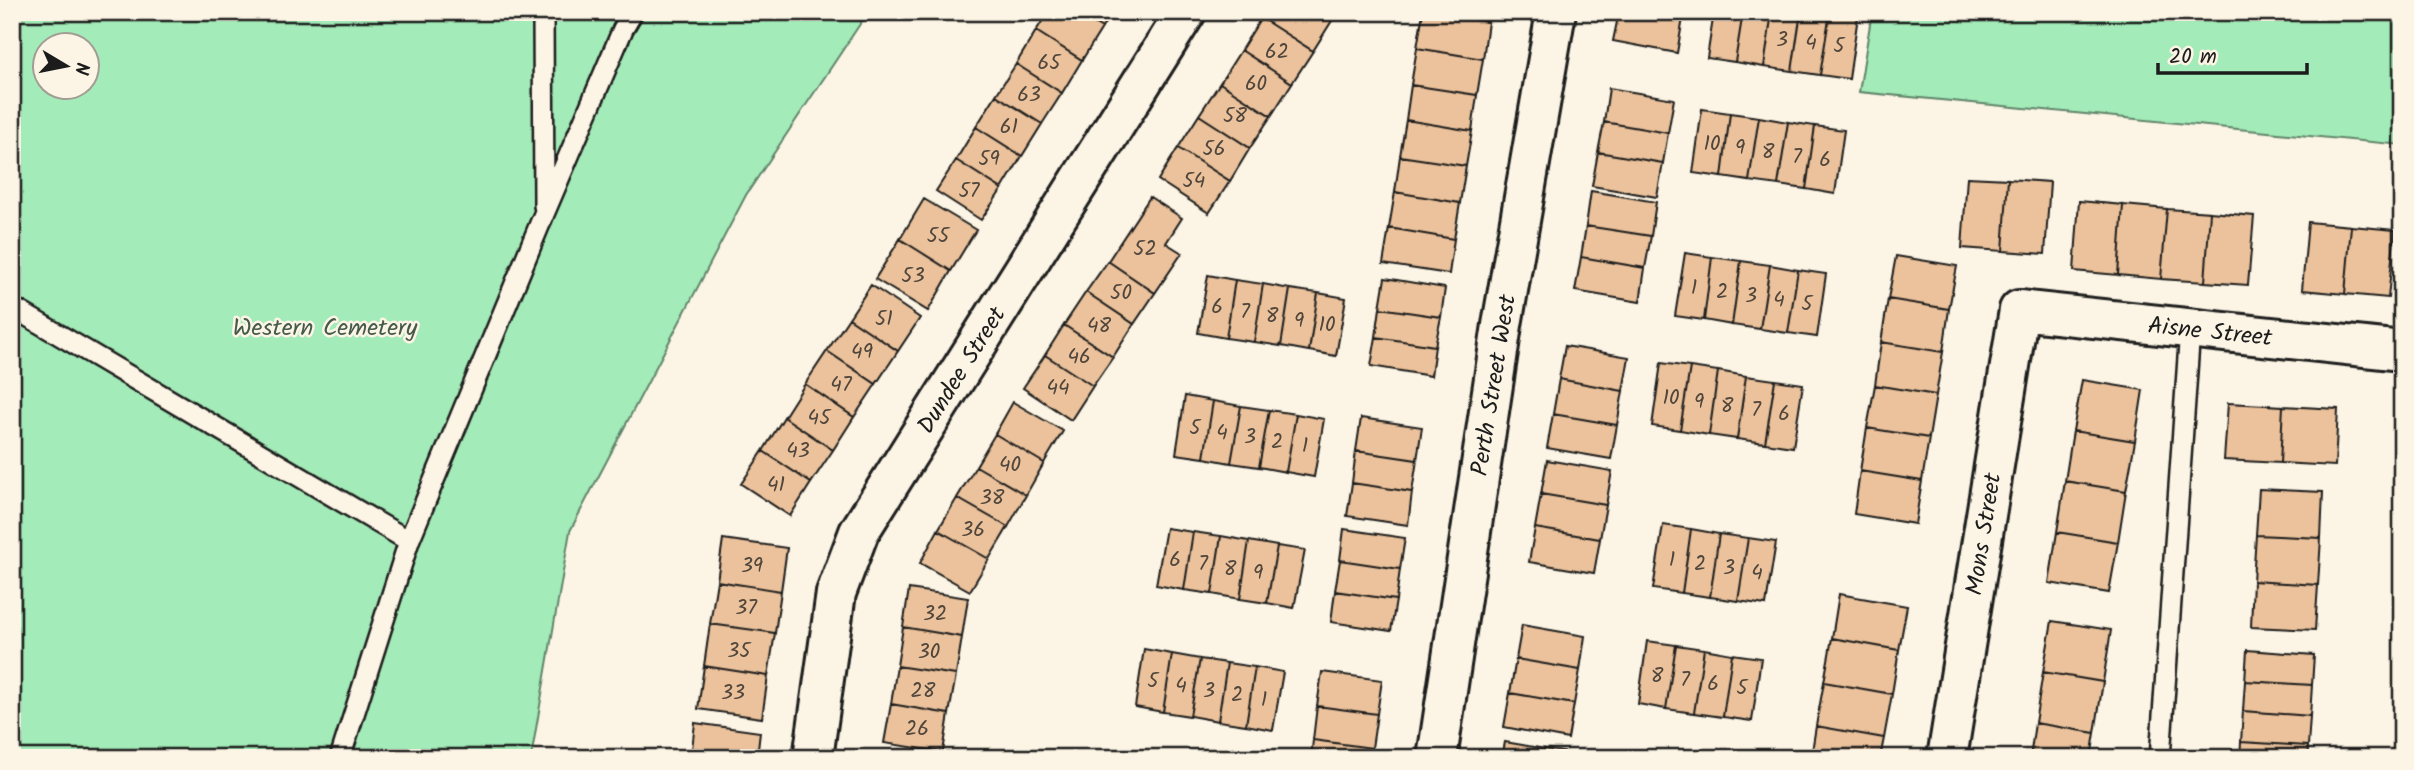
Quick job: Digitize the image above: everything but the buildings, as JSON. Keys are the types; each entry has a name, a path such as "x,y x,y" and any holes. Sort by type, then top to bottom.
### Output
{"street":[{"name":"Dundee Street","path":"813,758 836,593 859,532 1186,12"},
{"name":"Perth Street West","path":"1437,758 1502,325 1556,12"},
{"name":"Aisne Street","path":"2019,310 2402,351"},
{"name":"Mons Street","path":"1947,758 2019,310"}],"lane":[{"path":"543,12 544,214"},
{"path":"340,758 409,541 544,214 633,12"},
{"path":"12,307 409,541"},
{"path":"2160,758 2190,330"}],"green space":[{"name":"Western Cemetery","path":"12,12 868,12 746,195 570,531 531,758 12,758"},
{"path":"1872,12 2402,12 2402,145 1859,92"}]}
